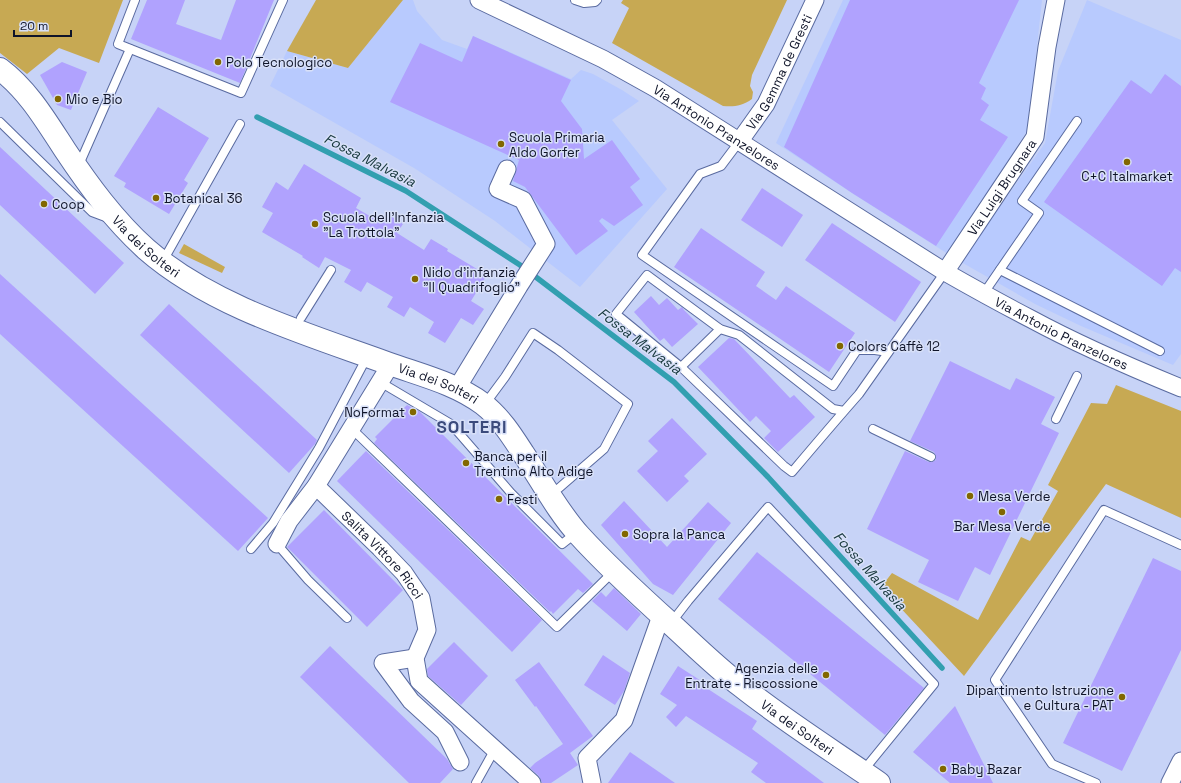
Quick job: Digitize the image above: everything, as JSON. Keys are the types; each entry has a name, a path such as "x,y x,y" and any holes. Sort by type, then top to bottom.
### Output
{"street":[{"name":"Via Gemma de Gresti","path":"740,142 766,104 815,0"},
{"name":"Via Luigi Brugnara","path":"945,272 1035,137 1047,47 1056,0"},
{"name":"Via Antonio Pranzelores","path":"486,1 603,59 655,88 945,272 1031,320 1098,352 1181,388"},
{"name":"Via dei Solteri","path":"4,75 35,104 92,190 120,222 162,262 175,272 248,311 368,356 386,373 457,388 484,405 511,434 577,533 614,571 738,684 762,703 871,777"},
{"path":"457,388 546,244 523,200 498,189 507,169"},
{"path":"277,544 289,521 316,486 386,373"},
{"name":"Salita Vittore Ricci","path":"316,486 404,573 421,598 427,630 415,658"},
{"path":"592,783 586,758 624,720 666,620"},
{"path":"460,762 445,732 411,701 383,663 415,658 419,681 532,783"},
{"path":"1170,783 1181,761"}],"lane":[{"path":"135,0 118,44 241,93 283,0"},
{"path":"575,0 584,2 595,2 597,0"},
{"path":"77,168 130,49"},
{"path":"984,293 1039,213 1022,201 1077,121"},
{"path":"0,122 92,212 120,222"},
{"path":"162,262 240,124"},
{"path":"740,142 721,166 700,174 642,256 833,386 858,350 888,352"},
{"path":"301,318 331,270"},
{"path":"1000,270 1160,351"},
{"path":"844,411 833,409 739,335 720,329 646,275 616,314 681,367 792,472 859,394 945,272"},
{"path":"681,367 720,329"},
{"path":"484,405 534,334 558,350 628,404 604,449 550,494"},
{"path":"251,549 273,523 319,448 368,356"},
{"path":"386,373 451,424 512,493 562,544 577,533"},
{"path":"1056,419 1077,376"},
{"path":"352,429 557,627 614,571"},
{"path":"873,429 931,457"},
{"path":"666,620 688,601 768,507 934,684 871,777"},
{"path":"1096,783 1052,764 996,680 1104,510 1181,545"},
{"path":"277,544 308,580 347,618"},
{"path":"476,783 495,750"}],"shaded area":[{"path":"0,0 123,0 99,63 59,48 27,74 0,53"},
{"path":"316,0 403,0 348,68 287,51"},
{"name":"Scuola Primaria Aldo Gorfer","path":"403,0 413,0 417,11 442,40 467,49 473,36 571,79 581,70 593,74 639,101 612,120 667,189 580,287 495,221 414,168 270,86 287,51 348,68"},
{"path":"623,0 787,0 752,75 750,86 753,92 752,99 738,106 723,106 612,43 629,8 621,3"},
{"path":"843,0 1042,0 1028,129 948,254 776,143"},
{"path":"1087,0 1181,40 1181,354 1173,365 1081,326 1035,304 961,262 1045,143 1058,71"},
{"path":"184,244 225,267 222,273 179,253"},
{"path":"1116,385 1181,411 1181,518 1106,484 964,676 881,587 892,573 978,620 1021,537 1030,541 1058,491 1048,485 1091,403 1107,404"}],"building":[{"name":"Polo Tecnologico","path":"147,0 185,0 176,24 221,40 236,0 274,0 240,83 131,39"},
{"path":"850,0 1019,0 979,83 986,88 981,99 989,105 980,120 1008,137 936,246 852,193 784,147"},
{"path":"473,36 571,80 561,101 582,129 584,159 612,140 640,179 630,187 643,205 614,226 602,218 599,221 608,231 576,255 525,187 513,181 519,160 390,102 420,43 462,62"},
{"path":"62,62 87,72 71,110 57,105 40,75"},
{"name":"C+C Italmarket","path":"1165,74 1181,86 1181,272 1175,268 1162,286 1044,202 1131,80 1151,94"},
{"path":"158,107 209,138 184,180 188,183 169,214 124,187 126,183 114,176"},
{"path":"0,147 124,263 95,294 0,205"},
{"path":"304,164 361,198 356,208 380,222 386,213 403,224 397,233 424,250 431,239 448,249 447,251 487,275 471,301 484,309 473,325 461,318 445,343 428,333 434,322 410,307 404,317 387,307 393,297 367,282 361,292 344,282 351,270 325,257 319,268 302,257 303,256 262,232 273,213 262,207 276,182 288,190"},
{"path":"762,188 803,215 782,247 741,220"},
{"path":"832,223 921,282 895,322 805,260"},
{"path":"701,228 765,272 756,286 776,300 786,286 855,333 829,372 674,267"},
{"path":"0,274 268,518 238,551 0,334"},
{"path":"651,296 659,305 667,298 678,310 682,307 698,324 672,347 664,338 660,341 634,312"},
{"path":"169,304 317,440 289,473 140,335"},
{"path":"729,338 734,339 790,398 794,395 815,417 778,452 764,438 771,431 756,416 750,422 698,367"},
{"name":"Mesa Verde","path":"950,361 1010,390 1016,378 1055,397 1041,424 1059,433 990,575 975,567 958,601 918,582 929,560 867,529 905,451 929,462 936,460 934,452 910,441"},
{"path":"407,405 419,411 593,584 583,593 578,589 553,614 374,443 377,439 375,437"},
{"path":"672,418 707,454 684,476 689,481 667,502 637,471 658,451 648,441"},
{"path":"366,451 542,620 512,652 337,481"},
{"path":"624,501 667,547 708,502 731,523 673,595 653,584 601,525"},
{"path":"324,510 403,590 367,627 287,547"},
{"path":"757,552 924,688 885,735 718,599"},
{"name":"Dipartimento Istruzione e Cultura - PAT","path":"1153,558 1181,571 1181,650 1122,771 1063,743"},
{"path":"614,588 641,614 627,631 592,601 601,592 606,597"},
{"path":"454,642 488,676 461,705 428,676 427,669"},
{"path":"330,646 447,759 453,769 440,783 409,783 300,677"},
{"path":"603,655 630,673 624,691 615,705 584,685"},
{"path":"539,662 593,736 570,753 578,765 551,783 542,783 539,776 530,768 563,744 515,680"},
{"path":"678,666 709,686 708,689 757,721 752,729 824,783 766,783 751,772 758,763 686,716 676,727 666,717 677,705 660,694"},
{"path":"955,706 993,783 950,783 913,752"},
{"path":"630,752 675,783 608,783"}],"waterway":[{"name":"Fossa Malvasia","path":"257,117 406,191 520,265 674,382 768,477 942,668"}],"place":[{"name":"Polo Tecnologico","path":"218,62"},
{"name":"Mio e Bio","path":"58,99"},
{"name":"Scuola Primaria Aldo Gorfer","path":"501,144"},
{"name":"C+C Italmarket","path":"1127,162"},
{"name":"Botanical 36","path":"156,198"},
{"name":"Coop","path":"44,204"},
{"name":"Scuola dell'Infanzia \"La Trottola\"","path":"315,224"},
{"name":"Nido d'infanzia \"Il Quadrifoglio\"","path":"415,279"},
{"name":"Colors Caffè 12","path":"840,346"},
{"name":"NoFormat","path":"413,412"},
{"name":"Banca per il Trentino Alto Adige","path":"466,463"},
{"name":"Mesa Verde","path":"970,496"},
{"name":"Festi","path":"499,499"},
{"name":"Bar Mesa Verde","path":"1002,512"},
{"name":"Sopra la Panca","path":"625,534"},
{"name":"Agenzia delle Entrate - Riscossione","path":"826,675"},
{"name":"Dipartimento Istruzione e Cultura - PAT","path":"1122,697"},
{"name":"Baby Bazar","path":"943,769"}],"district":[{"name":"SOLTERI","path":"472,427"}]}
